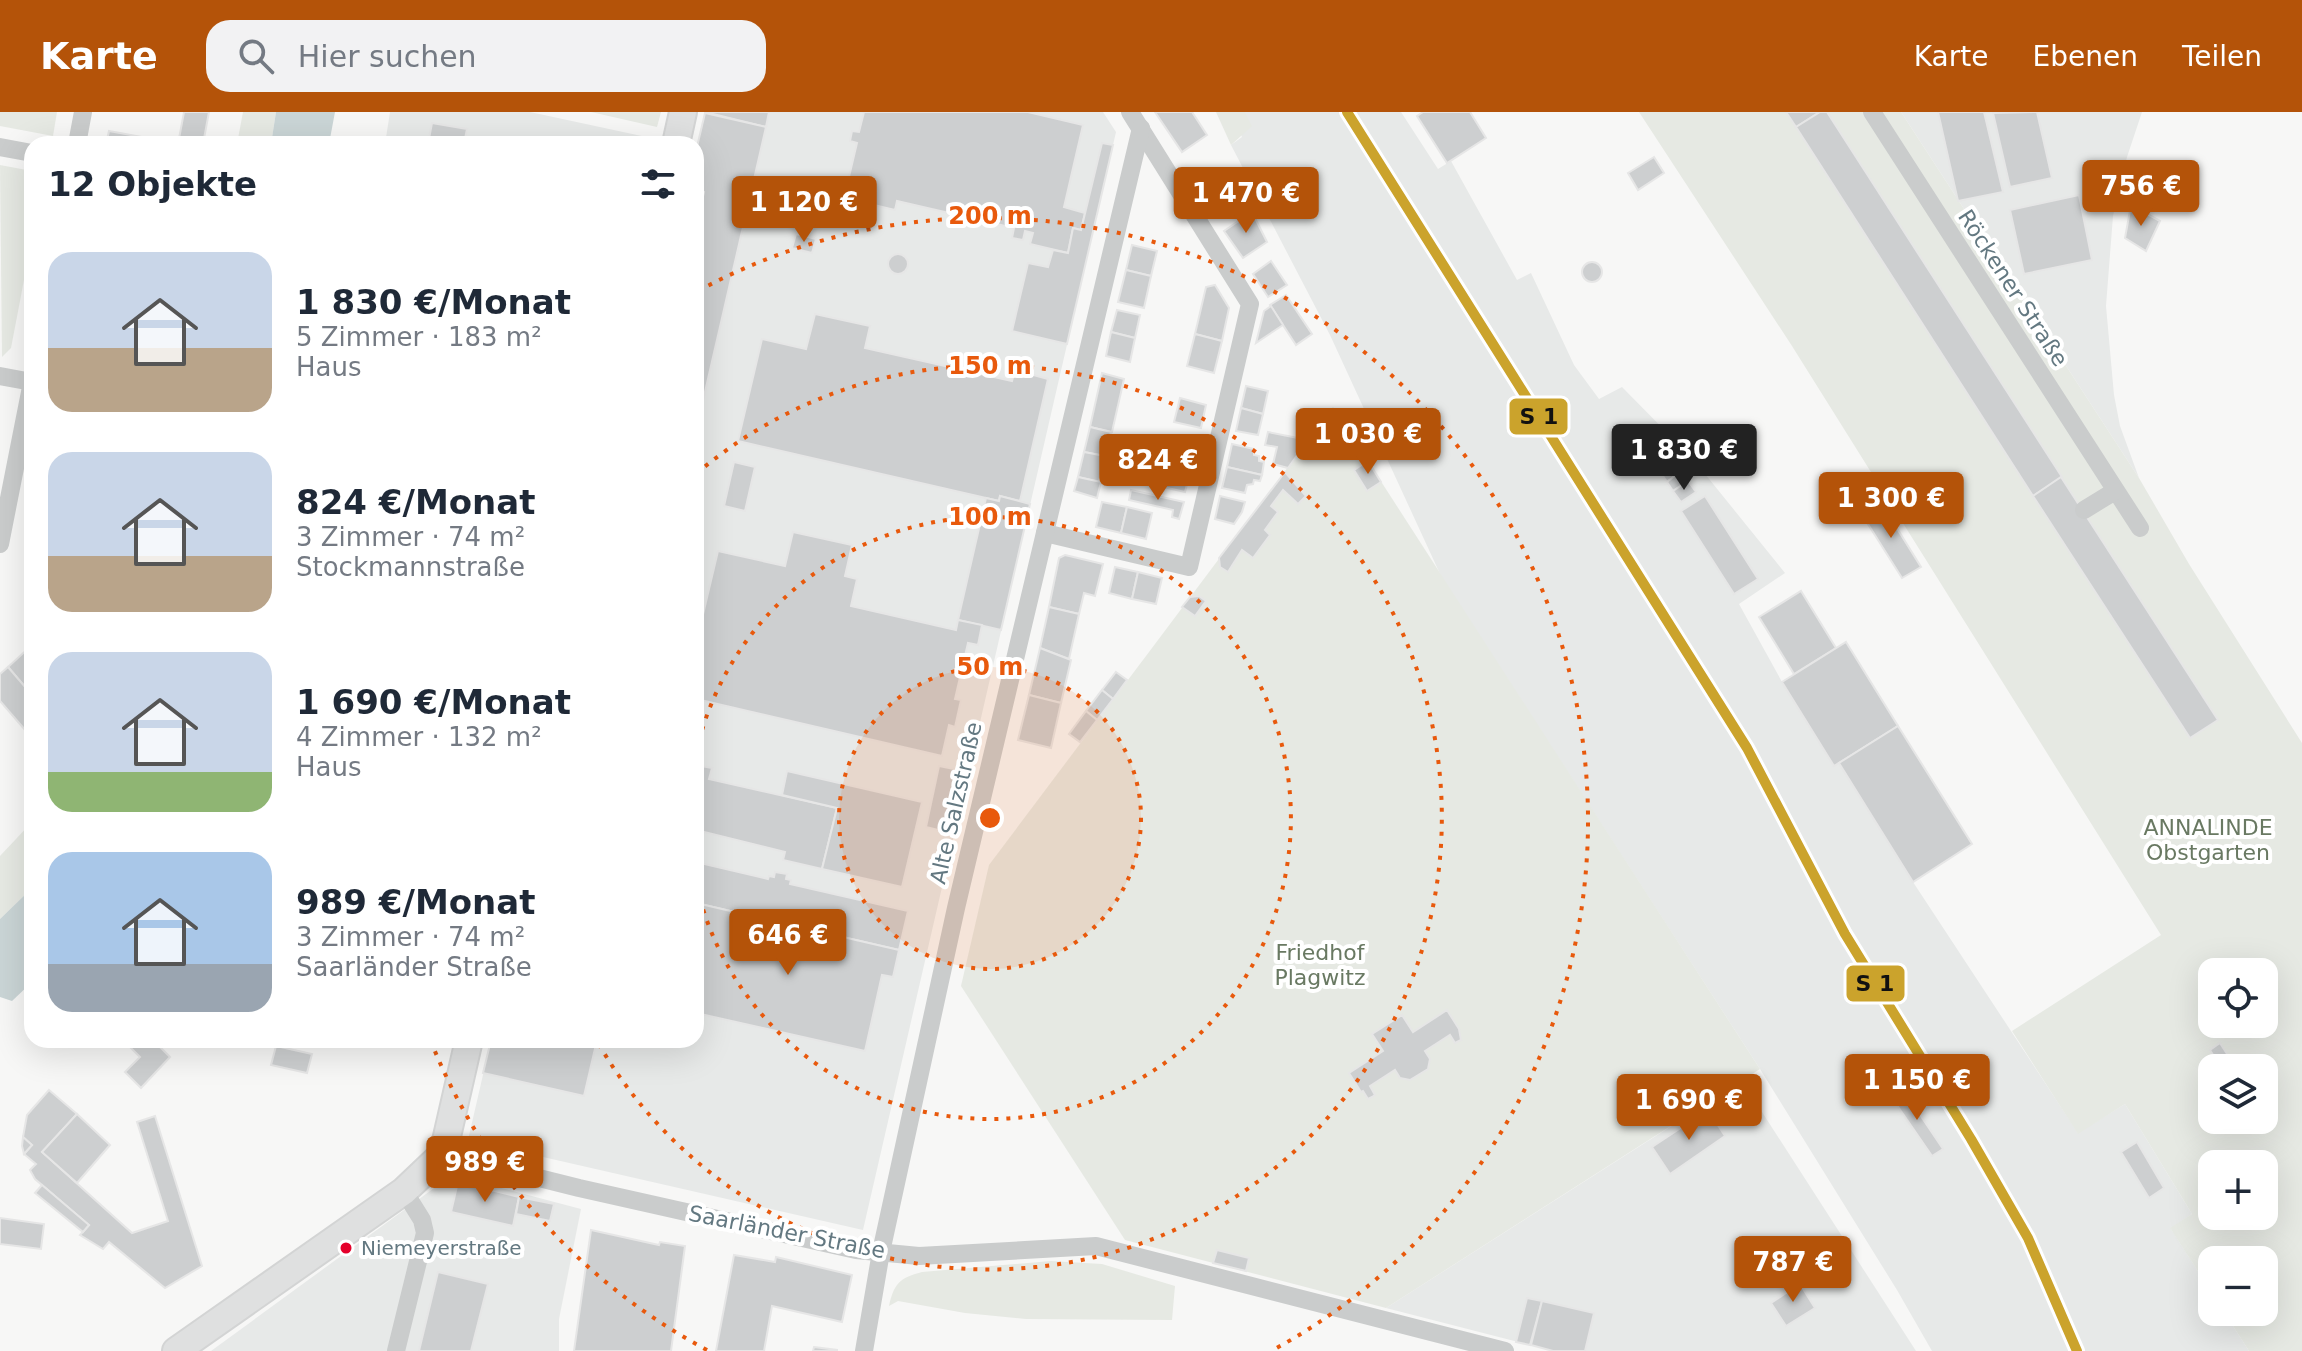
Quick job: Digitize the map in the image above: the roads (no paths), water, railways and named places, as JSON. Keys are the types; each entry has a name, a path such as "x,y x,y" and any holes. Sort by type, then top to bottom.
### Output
{"street":[{"path":"78,136 83,112"},
{"path":"678,136 683,112"},
{"path":"1045,533 1189,567 1250,304 1130,112"},
{"name":"Röckener Straße","path":"1872,112 2140,528"},
{"name":"Alte Salzstraße","path":"864,1351 881,1252 956,908 1141,128"},
{"path":"0,147 24,152"},
{"path":"0,376 24,380"},
{"path":"0,544 24,422"},
{"path":"2084,510 2115,491"},
{"path":"176,1351 404,1191 443,1154 467,1048"},
{"name":"Saarländer Straße","path":"443,1154 856,1250 919,1256 1096,1246 1505,1351"},
{"path":"396,1351 425,1233 422,1220 404,1191"}],"place":[{"name":"Niemeyerstraße","path":"346,1248"}],"park label":[{"name":"ANNALINDE Obstgarten","path":"2208,840"},
{"name":"Friedhof Plagwitz","path":"1320,964"}]}
